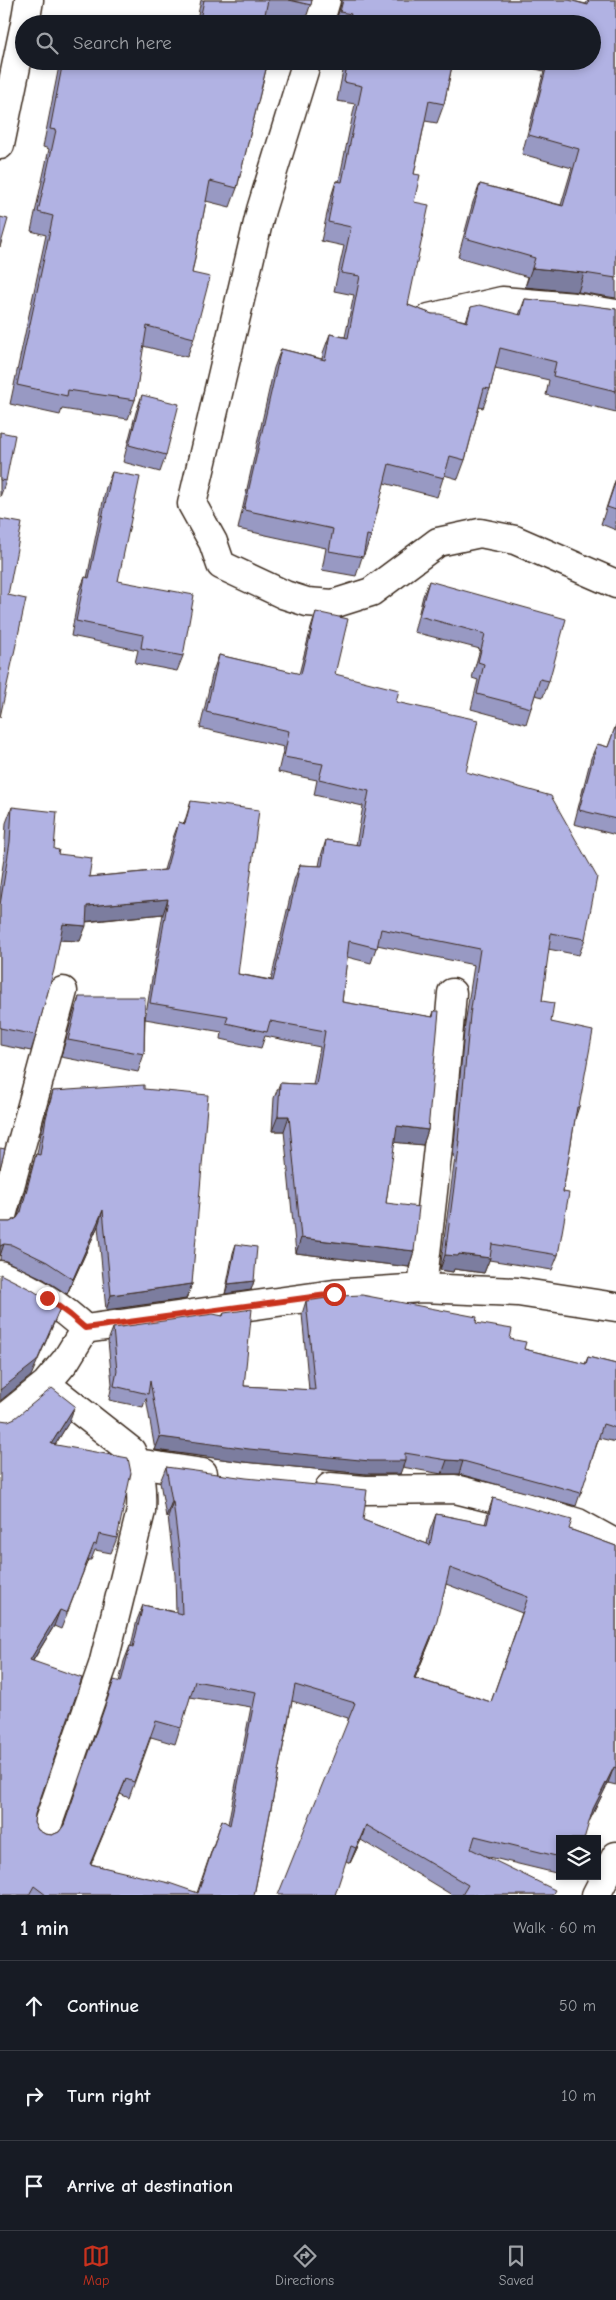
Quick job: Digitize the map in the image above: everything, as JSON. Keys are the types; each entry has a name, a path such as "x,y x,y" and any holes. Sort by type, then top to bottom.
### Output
{"street":[{"path":"26,15 29,0"},
{"path":"322,15 326,0"},
{"path":"0,145 16,70"},
{"path":"304,70 262,210 192,504 213,542 221,565 285,595 307,602 333,604 371,592 438,542 480,533 515,540 616,584"},
{"path":"429,318 502,301 616,314"},
{"path":"0,1223 63,991"},
{"path":"422,1288 439,1140 452,993"},
{"path":"0,1275 24,1285 47,1298 85,1328 334,1294 422,1288 518,1292 616,1307"},
{"path":"0,1421 46,1384 66,1360 85,1328"},
{"path":"44,1835 103,1665 141,1511 142,1493 137,1463 131,1451 46,1384"},
{"path":"137,1463 232,1477"},
{"path":"308,1485 365,1490 455,1489 519,1505 578,1524 616,1544"},
{"path":"596,1895 616,1856"}],"building":[{"path":"204,0 268,0 265,15 201,15"},
{"path":"289,0 312,0 311,5"},
{"path":"343,0 569,0 588,5 589,0 616,0 616,278 532,268 535,258 465,238 480,184 563,206 579,149 529,135 546,70 601,70 601,15 351,15 340,12"},
{"path":"61,70 266,70 237,188 210,181 192,273 210,277 194,338 147,326 135,400 68,390 67,396 17,385 53,216 38,212 56,130 50,129"},
{"path":"346,70 451,70 444,104 429,101 414,174 420,175 414,202 429,205 408,305 432,314 440,314 467,322 471,307 480,305 521,315 525,299 616,309 616,391 553,376 556,362 500,348 490,389 484,388 465,460 450,456 444,478 389,464 371,536 367,535 363,557 329,551 333,529 244,510 281,349 325,360 330,334 348,338 360,276 341,273 351,227 328,222 336,181 342,182 362,86 344,82"},
{"path":"0,217 8,219 0,247"},
{"path":"142,395 179,404 166,455 129,445"},
{"path":"0,432 15,435 6,481 0,480"},
{"path":"112,472 140,477 118,581 194,595 183,656 141,648 143,635 76,621 85,577 89,578"},
{"path":"616,480 616,510 607,507"},
{"path":"0,519 22,523 8,595 26,599 0,717"},
{"path":"429,581 566,619 549,681 540,679 531,708 477,694 484,664 478,662 485,634 419,616"},
{"path":"316,612 348,619 335,674 399,690 396,702 478,720 466,772 551,796 597,877 585,939 551,933 542,1001 554,1003 551,1022 593,1031 579,1107 577,1107 563,1192 569,1193 558,1255 492,1244 490,1258 459,1254 458,1256 445,1255 460,1141 458,1141 470,1015 480,949 381,929 377,948 349,941 342,1002 433,1017 434,1011 439,1011 428,1130 397,1126 386,1203 419,1207 414,1251 301,1238 289,1116 278,1116 280,1083 316,1085 325,1031 270,1021 267,1032 226,1023 228,1016 150,1003 168,899 87,906 86,926 63,924 54,970 36,1035 0,1028 0,905 10,842 12,807 57,812 54,849 59,850 58,854 92,858 89,877 166,870 179,822 185,824 191,801 259,810 238,974 273,981 300,865 322,866 326,840 359,845 369,791 319,779 323,764 284,757 289,731 206,712 219,655 301,674"},
{"path":"616,725 616,819 579,810 597,744 608,747"},
{"path":"79,997 145,997 144,1054 68,1040"},
{"path":"144,1085 144,1089 208,1095 192,1284 111,1295 103,1210 73,1279 47,1262 12,1245 4,1244 0,1246 0,1222 10,1222 17,1218 21,1212 36,1154 40,1155 53,1091"},
{"path":"0,1148 5,1149 0,1169"},
{"path":"236,1244 257,1247 254,1281 228,1284"},
{"path":"0,1274 32,1290 60,1308 37,1361 0,1390"},
{"path":"362,1295 477,1317 476,1323 512,1329 510,1339 526,1342 524,1349 586,1364 588,1357 616,1364 616,1428 603,1424 581,1493 463,1461 405,1453 405,1461 370,1461 249,1449 160,1437 150,1381 148,1394 114,1386 117,1371 113,1328 213,1314 223,1316 224,1313 252,1309 244,1386 315,1390 306,1301"},
{"path":"52,1388 75,1406 51,1444 128,1458 131,1473 117,1538 99,1534 67,1613 60,1610 30,1660 82,1678 35,1814 34,1823 38,1830 45,1834 52,1835 59,1832 64,1825 114,1680 121,1682 130,1646 133,1647 143,1605 182,1614 180,1559 173,1501 166,1467 246,1478 367,1490 363,1520 430,1545 436,1514 487,1524 493,1498 572,1520 569,1529 616,1546 616,1768 614,1767 593,1809 585,1835 556,1835 556,1856 475,1836 471,1849 555,1890 552,1895 462,1895 468,1885 366,1825 356,1848 351,1846 335,1895 278,1895 355,1703 295,1685 254,1895 46,1895 34,1886 29,1895 0,1895 0,1420 8,1421 15,1418","holes":["450,1568 528,1597 491,1702 414,1678 436,1624","195,1681 256,1692 230,1825 222,1820 198,1893 169,1883 90,1864 126,1779 134,1782 156,1721 181,1728"]}],"route":[{"path":"47,1298 85,1328 334,1294"}]}
